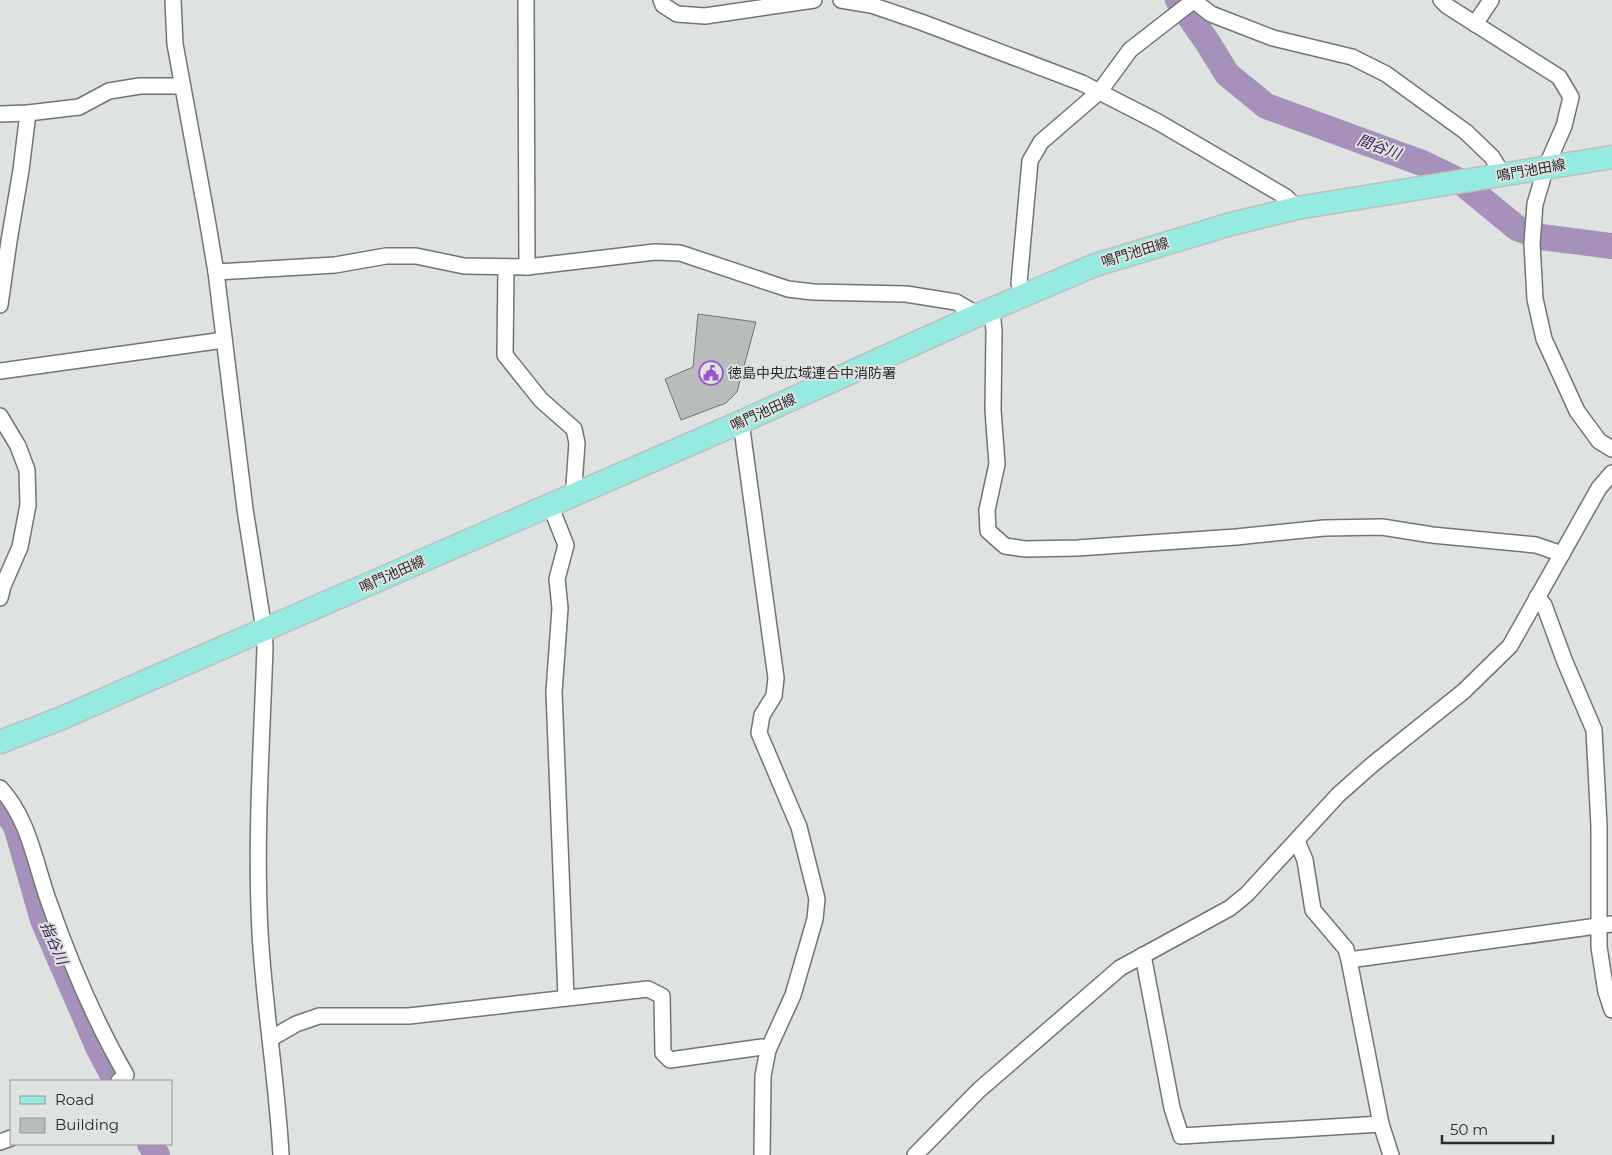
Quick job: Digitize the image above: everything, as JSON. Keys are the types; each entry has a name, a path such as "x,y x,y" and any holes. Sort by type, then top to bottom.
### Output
{"main road":[{"name":"鳴門池田線","path":"0,742 70,714 264,630 1095,265 1231,224 1297,208 1354,197 1612,157"}],"street":[{"path":"172,0 175,44 181,86 216,272 245,509 264,630 259,902 264,979 281,1155"},
{"path":"526,0 527,267"},
{"path":"661,0 663,5 677,14 705,16 814,0"},
{"path":"842,0 871,5 921,22 1100,91 1158,122 1286,198 1297,208"},
{"path":"1441,0 1447,6 1559,77 1570,97 1564,126 1546,167 1535,204 1532,244 1535,299 1544,340 1577,410 1599,442 1612,450"},
{"path":"1475,24 1491,0"},
{"path":"1023,296 1019,283 1030,162 1041,142 1100,91 1130,50 1188,4 1273,38 1352,57 1386,74 1466,132 1492,157 1503,175"},
{"path":"0,114 28,114 79,107 109,90 140,86 181,86"},
{"path":"0,306 28,114"},
{"path":"216,272 335,264 386,256 416,256 464,266 527,267 655,252 680,253 788,289 813,292 906,294 956,302 985,312 994,331 993,410 997,464 987,510 988,531 1005,546 1025,549 1077,548 1236,537 1324,528 1382,526 1432,535 1536,545 1562,554"},
{"path":"506,267 505,355 541,400 574,429 577,444 575,494"},
{"path":"0,371 224,340"},
{"path":"0,416 18,446 27,470 28,505 20,547 3,586 0,598"},
{"path":"741,422 776,678 774,696 762,714 759,733 799,827 816,899 815,919 793,995 768,1050 763,1076 762,1155"},
{"path":"915,1155 979,1090 1120,968 1230,908 1247,894 1338,795 1487,670 1510,646 1599,488 1612,473"},
{"path":"550,504 566,545 557,579 560,608 554,692 566,996"},
{"path":"1537,598 1544,604 1565,662 1594,730 1605,926 1599,946 1606,992 1612,1010"},
{"path":"0,788 12,800 27,830 50,904 67,950 111,1049 126,1076 120,1080"},
{"path":"1297,841 1305,860 1313,910 1346,949 1381,1124 1391,1155"},
{"path":"1349,960 1605,926"},
{"path":"1143,956 1172,1108 1180,1136 1381,1124"},
{"path":"270,1039 296,1024 319,1016 409,1016 566,996 648,988 662,996 663,1053 670,1060 762,1047 768,1050"}],"building":[{"name":"徳島中央広域連合中消防署","path":"698,314 756,322 737,392 726,403 681,420 665,379 693,367"}],"waterway":[{"name":"間谷川","path":"1178,0 1227,74 1266,106 1422,163 1461,182 1517,228 1541,237 1612,246"},
{"name":"指谷川","path":"0,802 16,826 43,920 99,1049 115,1080"},
{"name":"指谷川","path":"151,1145 157,1155"}],"place":[{"name":"徳島中央広域連合中消防署","path":"711,373"}]}
